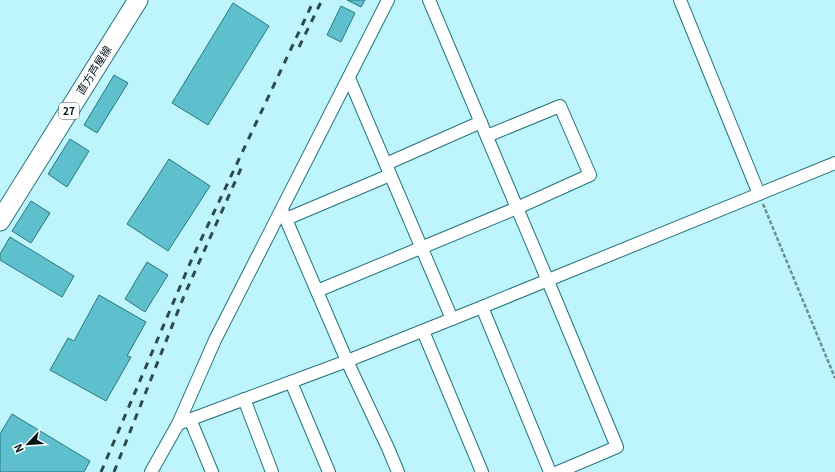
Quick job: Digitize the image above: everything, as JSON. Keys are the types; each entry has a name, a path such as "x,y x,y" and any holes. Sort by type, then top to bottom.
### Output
{"main road":[{"name":"直方芦屋線","path":"0,221 138,0"}],"street":[{"path":"152,471 178,424 215,340 284,214 348,78 388,0"},
{"path":"429,0 617,447 558,472"},
{"path":"680,0 759,194"},
{"path":"348,78 452,319"},
{"path":"317,291 517,208 590,175 560,106 487,136"},
{"path":"284,214 388,169 481,122"},
{"path":"178,424 423,331 835,163"},
{"path":"284,214 347,361 398,472"},
{"path":"482,307 550,472"},
{"path":"423,331 482,472"},
{"path":"291,382 329,472"},
{"path":"244,400 272,472"},
{"path":"190,419 212,472"}],"path":[{"path":"759,194 835,378"}],"building":[{"path":"347,0 365,0 361,7"},
{"path":"233,3 269,26 208,125 172,103"},
{"path":"341,6 355,13 341,42 327,35"},
{"path":"114,75 128,83 97,133 84,125"},
{"path":"70,139 89,151 67,187 48,174"},
{"path":"169,159 210,186 168,251 127,224"},
{"path":"31,201 50,213 31,243 12,231"},
{"path":"10,237 74,276 62,297 0,260 0,254"},
{"path":"147,262 168,275 145,312 125,299"},
{"path":"99,295 146,322 127,356 131,357 106,401 50,370 68,338 74,341"},
{"path":"12,414 90,461 84,472 0,472 0,434"}],"railway":[{"path":"101,472 191,261 314,0"},
{"path":"299,47 322,0"},
{"path":"114,472 184,296 243,164"}]}
